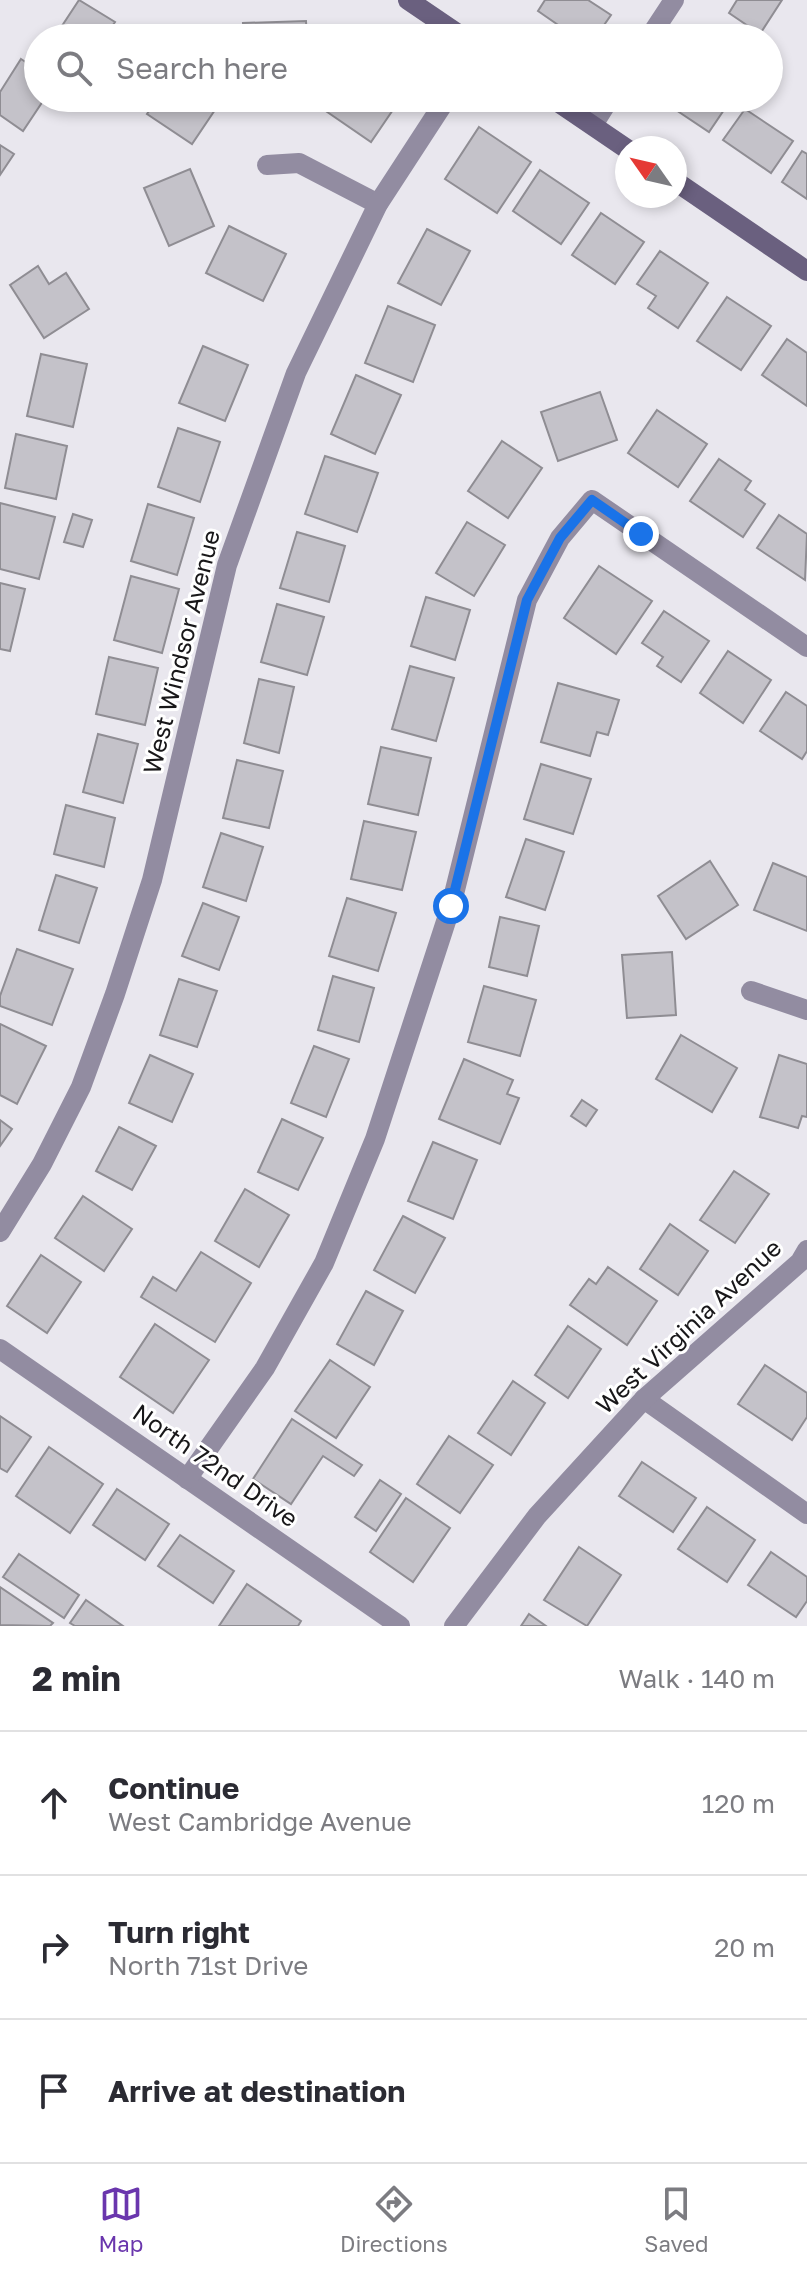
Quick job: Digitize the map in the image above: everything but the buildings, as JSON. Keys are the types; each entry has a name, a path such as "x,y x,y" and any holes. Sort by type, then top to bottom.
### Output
{"street":[{"path":"408,0 443,24"},
{"path":"658,24 674,0"},
{"name":"West Windsor Avenue","path":"0,1232 42,1164 81,1087 111,1008 152,880 227,565 296,373 378,204 438,112"},
{"path":"573,112 615,141"},
{"path":"593,125 601,112"},
{"path":"267,165 299,163 378,204"},
{"path":"687,189 807,271"},
{"path":"187,1479 265,1368 324,1263 370,1153 451,906 527,600 560,538 592,500 807,647"},
{"path":"751,991 807,1010"},
{"name":"West Virginia Avenue","path":"454,1626 537,1516 644,1399 800,1262 807,1250"},
{"name":"North 72nd Drive","path":"0,1349 400,1626"},
{"path":"644,1399 807,1514"}],"route":[{"path":"451,906 527,600 560,538 592,500 641,534"}]}
